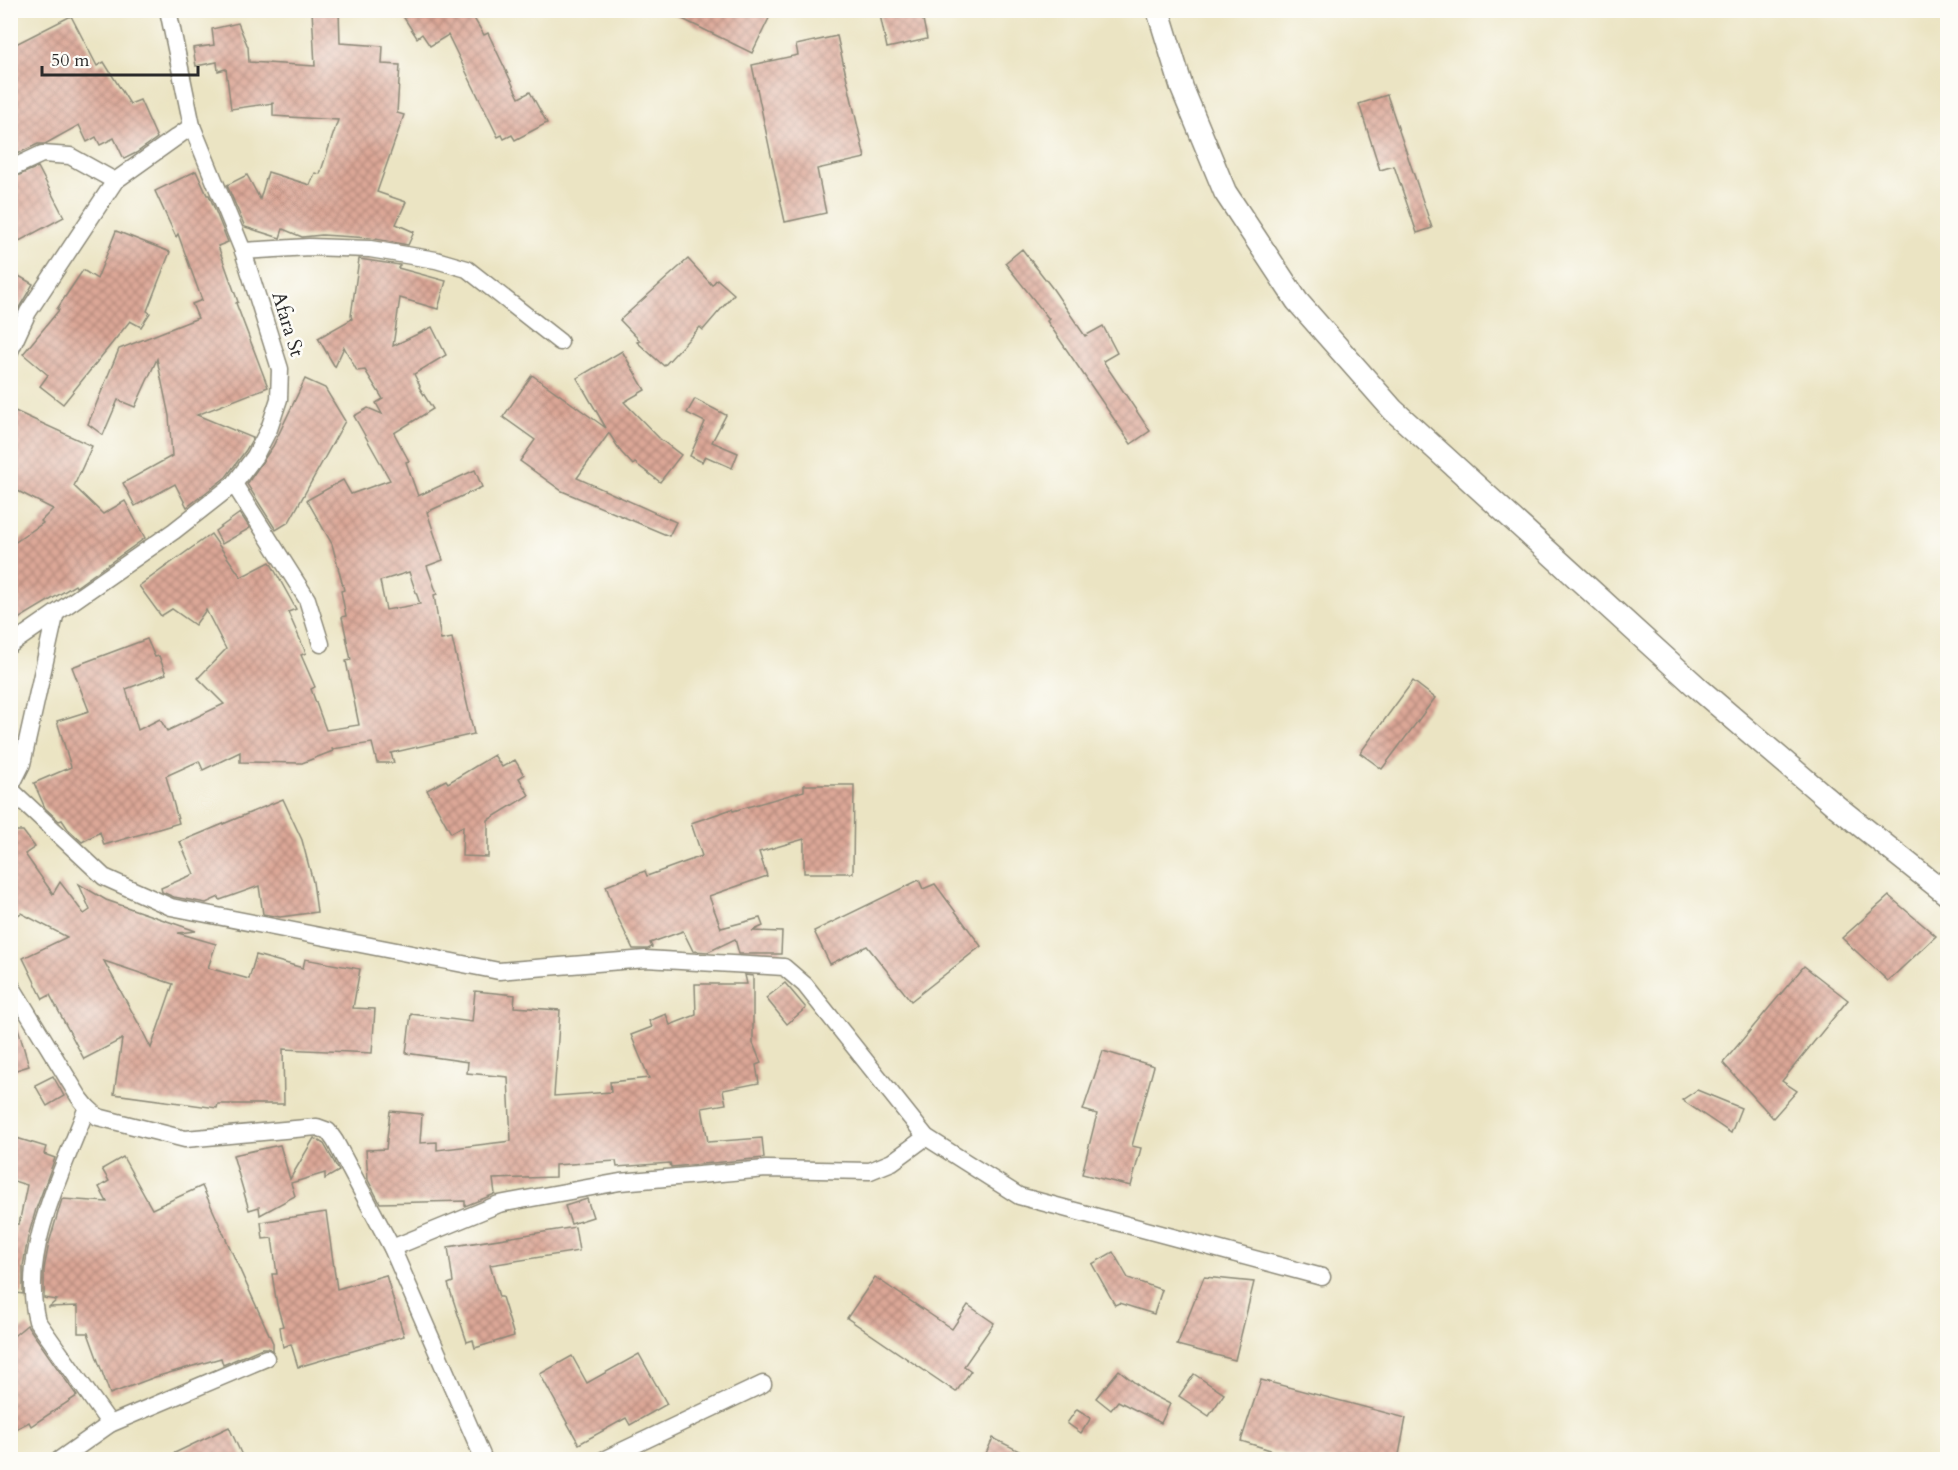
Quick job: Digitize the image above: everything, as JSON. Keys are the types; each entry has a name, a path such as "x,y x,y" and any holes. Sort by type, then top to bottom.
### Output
{"street":[{"name":"Afara St","path":"10,645 55,616 174,531 234,484 255,456 269,429 279,399 280,369 243,251 192,126 168,10"},
{"path":"1158,10 1182,88 1225,192 1297,301 1393,410 1698,688 1836,806 1947,895"},
{"path":"10,351 28,312 115,181 192,126"},
{"path":"10,169 42,154 70,156 115,181"},
{"path":"243,251 309,247 370,249 468,269 560,342"},
{"path":"234,484 307,599 321,644"},
{"path":"55,616 22,764 10,788 104,877 171,906 499,971 646,959 784,968 805,985 926,1137 1019,1196 1322,1277"},
{"path":"10,984 87,1107 98,1117 184,1139 316,1127 328,1131 392,1248 484,1460"},
{"path":"87,1107 43,1222 33,1278 32,1302 37,1321 110,1424"},
{"path":"392,1248 499,1204 620,1182 766,1169 870,1171 892,1162 926,1137"},
{"path":"59,1460 110,1424 266,1358"},
{"path":"603,1460 763,1384"}],"building":[{"path":"312,10 339,10 340,43 383,46 382,64 400,65 397,113 404,115 377,192 406,202 396,224 414,232 408,245 370,238 322,235 302,237 283,229 280,238 245,227 227,185 247,175 260,199 268,172 310,185 315,173 320,174 338,120 273,116 273,103 231,109 226,69 218,71 217,62 196,66 193,48 214,45 212,29 238,23 248,47 249,62 315,66"},
{"path":"399,10 469,10 484,35 488,33 519,98 530,92 547,123 515,140 512,135 504,139 502,135 498,137 448,35 430,46 422,34 417,38"},
{"path":"664,10 773,10 752,53"},
{"path":"879,10 921,10 927,39 887,48"},
{"path":"71,16 97,66 104,62 130,104 140,100 157,138 124,159 114,138 100,145 96,137 87,142 79,125 45,144 38,144 10,157 10,47"},
{"path":"837,36 865,158 817,169 826,213 785,222 752,65 798,55 796,45"},
{"path":"1387,95 1432,228 1417,233 1394,166 1380,170 1359,104"},
{"path":"38,167 64,217 10,246 10,179"},
{"path":"196,171 209,195 228,242 218,246 238,302 236,303 268,387 197,415 253,438 226,477 187,507 175,484 135,506 123,483 172,456 169,416 157,359 135,407 118,400 103,435 88,424 119,349 198,318 192,304 202,300 178,234 176,237 155,191"},
{"path":"116,231 170,252 147,311 150,313 141,327 130,321 63,404 40,386 48,375 23,354 59,310 57,309 83,270 97,279"},
{"path":"1022,249 1085,336 1103,326 1117,353 1103,361 1150,431 1131,444 1047,321 1049,319 1005,263"},
{"path":"359,259 400,265 398,268 446,281 438,309 400,298 393,346 432,327 446,355 414,374 419,387 433,409 394,433 409,461 406,462 418,496 475,470 482,487 427,512 443,560 427,566 437,594 434,595 441,640 452,638 474,734 391,753 394,763 377,763 372,743 332,749 333,751 302,763 240,762 240,752 203,770 199,761 166,776 179,823 104,845 100,832 82,842 62,820 59,821 45,808 34,783 71,767 57,721 89,711 72,667 147,639 155,657 159,656 166,674 126,689 138,730 160,719 167,731 224,704 198,678 226,649 206,610 195,625 172,609 161,616 139,586 211,534 241,577 270,562 296,609 288,612 306,653 301,655 315,687 311,689 326,730 359,725 346,661 351,660 342,617 346,616 341,591 344,590 332,544 307,500 343,480 351,494 390,480 354,416 368,408 382,414 376,403 383,399 365,370 357,371 344,347 335,367 318,338 352,319","holes":["409,572 420,604 386,610 380,581"]},
{"path":"688,259 712,285 717,279 734,294 703,330 700,327 664,366 637,342 640,341 620,320"},
{"path":"10,271 33,284 10,323"},
{"path":"622,351 645,390 624,402 660,439 681,455 660,482 635,463 633,465 609,433 577,478 676,522 669,536 562,491 520,461 535,440 503,417 532,375 606,428 577,378"},
{"path":"305,379 325,388 345,421 289,522 276,530 247,484 273,446"},
{"path":"695,399 726,415 712,442 738,453 732,468 705,456 702,462 690,456 705,422 687,413"},
{"path":"15,411 92,446 74,486 103,514 125,501 145,538 76,587 75,585 10,624 10,546 43,523 41,521 53,509 10,487 10,422"},
{"path":"240,513 250,528 222,544 215,531"},
{"path":"1413,681 1435,698 1382,769 1360,753"},
{"path":"494,755 502,767 515,760 524,775 519,778 529,795 488,820 488,857 462,856 463,826 451,833 427,790 446,780 448,783"},
{"path":"804,785 854,785 853,873 804,873 804,839 759,852 767,876 709,896 721,928 760,918 763,926 752,931 782,932 781,954 739,954 735,939 708,952 693,951 683,931 650,943 652,947 648,949 633,949 616,914 606,886 645,871 647,876 702,856 691,823 732,809 733,811 804,791"},
{"path":"283,799 302,840 313,882 317,912 280,917 263,914 259,886 206,903 174,897 162,892 161,888 194,874 180,842"},
{"path":"16,831 23,831 35,847 25,854 53,894 60,882 84,914 90,910 79,884 106,900 196,931 178,933 216,944 208,968 249,979 256,955 303,968 305,959 360,969 353,1008 375,1009 372,1053 283,1049 284,1104 218,1104 217,1108 114,1094 122,1039 84,1059 50,995 43,999 23,958 67,937 21,913 10,920 10,835","holes":["104,961 173,984 151,1048"]},
{"path":"919,880 923,889 935,884 981,946 911,1001 867,946 830,964 814,931"},
{"path":"1889,896 1936,936 1888,981 1842,938"},
{"path":"1804,966 1848,1000 1782,1081 1797,1091 1773,1118 1723,1063"},
{"path":"745,975 753,976 753,1043 761,1063 756,1065 759,1083 723,1090 726,1104 702,1108 708,1142 762,1138 764,1158 671,1167 670,1163 617,1167 616,1161 555,1165 555,1177 493,1179 495,1194 465,1206 465,1201 380,1203 368,1180 366,1150 386,1149 390,1111 422,1114 420,1143 437,1142 437,1150 511,1141 508,1077 467,1073 468,1062 406,1053 411,1014 472,1022 475,991 515,995 514,1007 560,1010 554,1096 611,1092 610,1082 649,1078 631,1035 652,1027 649,1021 666,1014 670,1025 696,1015 695,984 747,984"},
{"path":"785,983 806,1008 787,1024 766,998"},
{"path":"15,1018 29,1066 10,1072 10,1019"},
{"path":"1103,1051 1154,1066 1132,1146 1141,1148 1131,1186 1082,1174 1097,1114 1083,1110"},
{"path":"53,1076 64,1096 47,1106 35,1085"},
{"path":"1697,1090 1741,1108 1731,1133 1682,1100"},
{"path":"10,1136 46,1147 44,1154 55,1158 28,1237 23,1266 23,1294 10,1292 10,1258 16,1224 19,1224 27,1185 10,1180"},
{"path":"314,1138 324,1144 339,1171 325,1179 325,1173 291,1183 295,1196 260,1215 259,1207 249,1210 233,1155 280,1145 290,1179"},
{"path":"123,1157 152,1209 202,1186 273,1343 273,1351 262,1348 223,1365 221,1358 155,1377 110,1394 88,1333 78,1333 78,1306 49,1307 57,1300 44,1298 44,1269 62,1199 107,1202 99,1187 109,1181 102,1169"},
{"path":"587,1199 593,1217 571,1224 565,1206"},
{"path":"326,1212 337,1289 386,1275 404,1336 298,1367 291,1344 283,1347 280,1327 283,1326 272,1274 277,1274 272,1238 263,1239 261,1222"},
{"path":"575,1227 579,1251 490,1265 514,1336 475,1348 473,1340 467,1342 448,1284 453,1282 448,1247"},
{"path":"1113,1252 1128,1278 1162,1290 1154,1314 1119,1303 1115,1305 1092,1264"},
{"path":"875,1277 952,1329 968,1305 994,1323 964,1366 971,1371 956,1392 847,1318"},
{"path":"1204,1277 1254,1282 1235,1360 1177,1345"},
{"path":"27,1325 77,1396 31,1426 29,1422 10,1432 10,1339"},
{"path":"639,1354 667,1404 630,1425 626,1418 579,1444 540,1374 572,1356 587,1383"},
{"path":"1119,1370 1145,1391 1170,1404 1161,1423 1118,1401 1111,1410 1096,1398"},
{"path":"1194,1374 1224,1394 1209,1416 1179,1396"},
{"path":"1261,1380 1406,1418 1398,1460 1303,1460 1241,1441"},
{"path":"1077,1409 1091,1418 1081,1433 1067,1423"},
{"path":"229,1427 244,1460 160,1460"},
{"path":"993,1438 1037,1460 983,1460"}]}
